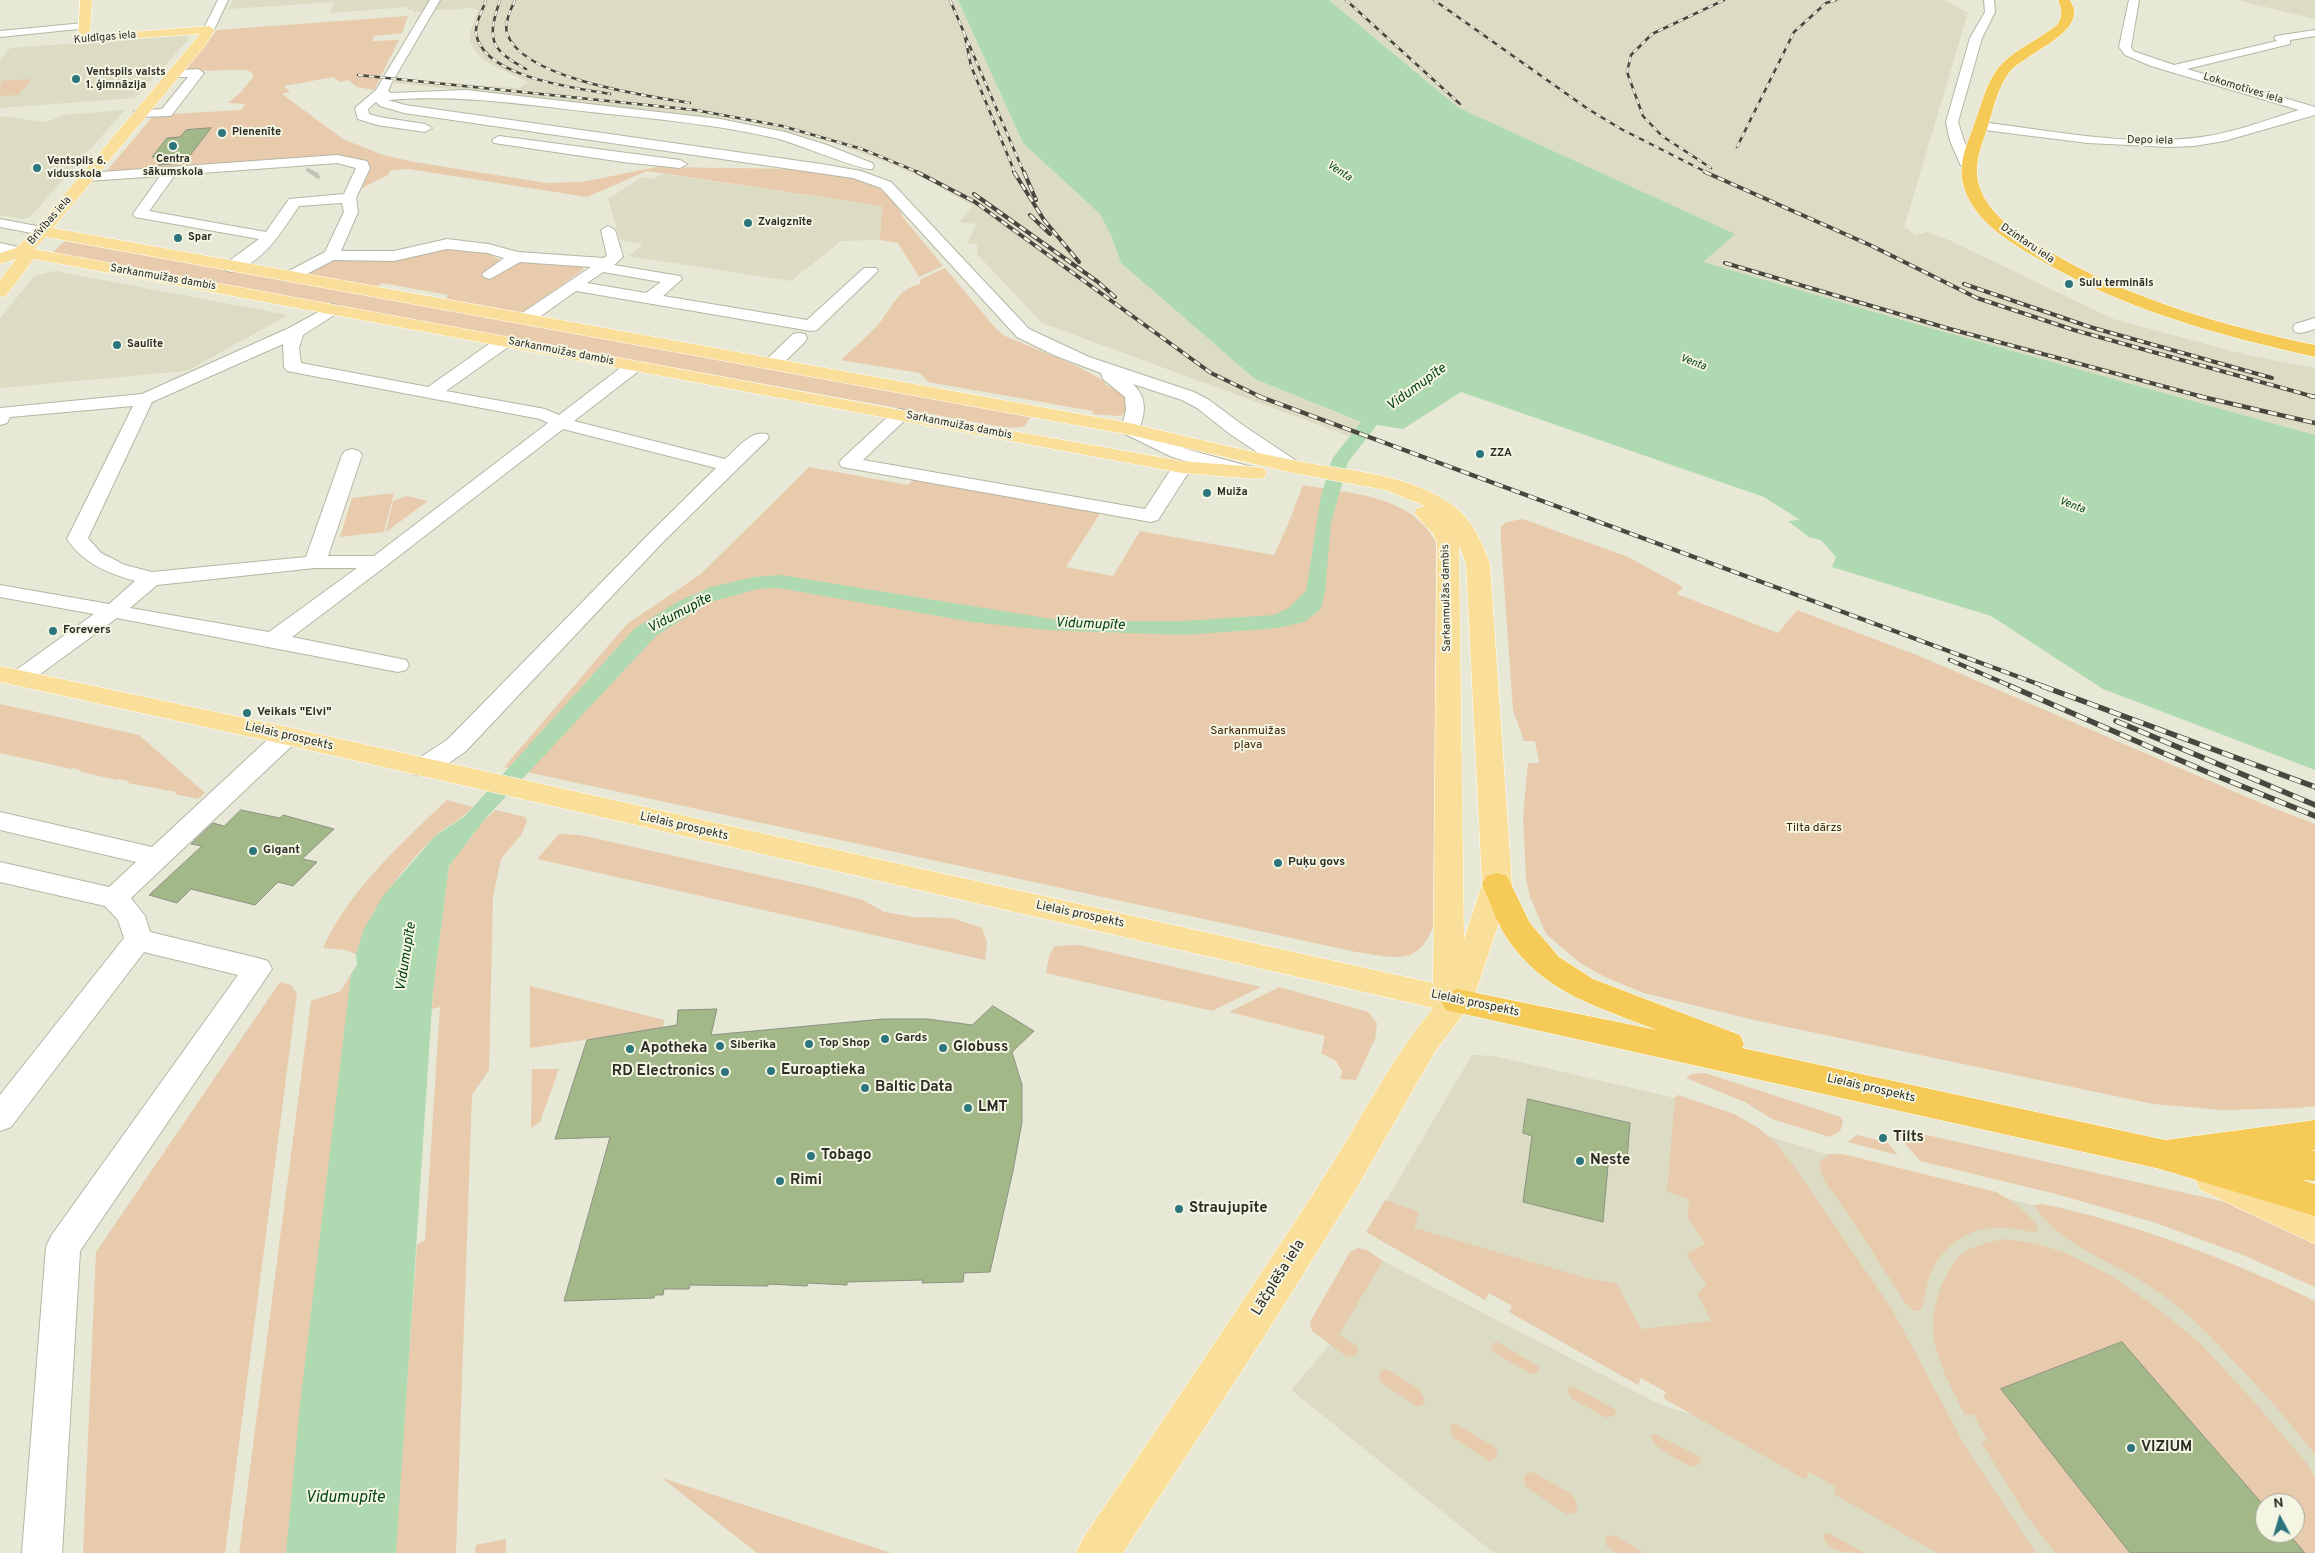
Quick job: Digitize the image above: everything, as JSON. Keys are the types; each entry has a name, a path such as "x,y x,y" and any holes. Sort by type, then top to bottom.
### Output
{"highway":[{"name":"Dzintaru iela","path":"2064,0 2069,9 2066,23 2058,32 2022,54 2005,68 1994,86 1968,166 1973,192 1991,218 2025,244 2065,268 2108,288 2169,311 2236,332 2315,351"},
{"path":"1497,884 1511,917 1526,942 1548,965 1582,988 1806,1075"},
{"name":"Lielais prospekts","path":"1457,1001 1806,1075 2160,1154"},
{"path":"2160,1154 2315,1135"},
{"path":"2160,1154 2315,1166"},
{"path":"2160,1154 2315,1200"}],"main road":[{"path":"81,35 86,0"},
{"name":"Kuldīgas iela","path":"81,35 209,30"},
{"name":"Brīvības iela","path":"0,259 22,252 42,231 209,30"},
{"name":"Sarkanmuižas dambis","path":"42,231 231,267 1130,429 1302,472 1364,484 1400,488 1433,502 1459,523 1472,544 1478,564 1497,884"},
{"name":"Brīvības iela","path":"0,292 26,258 22,252"},
{"name":"Sarkanmuižas dambis","path":"22,252 1182,467 1248,472 1302,472"},
{"name":"Sarkanmuižas dambis","path":"1364,484 1415,505 1432,518 1443,531 1448,542 1449,928 1447,980 1457,1001"},
{"name":"Lielais prospekts","path":"10,676 287,736 1457,1001"},
{"name":"Lāčplēša iela","path":"1098,1553 1270,1294 1342,1180 1423,1043 1457,1001 1475,953 1497,884"},
{"path":"2160,1154 2315,1228"}],"street":[{"name":"Brīvības iela","path":"209,30 223,0"},
{"path":"436,0 429,15 394,67 381,92 379,97 384,103 404,109 821,168 856,174 886,185"},
{"path":"1968,166 1957,141 1952,122 1976,38 1990,12 1989,0"},
{"name":"Lokomotīves iela","path":"2134,0 2125,47 2129,53 2314,110"},
{"name":"Lokomotīves iela","path":"2173,68 2286,42 2280,38 2315,33"},
{"name":"Kuldīgas iela","path":"0,34 81,35"},
{"path":"0,46 18,44"},
{"path":"139,114 166,113 198,73 174,74"},
{"path":"381,92 361,108 363,116 377,121 439,130"},
{"path":"381,92 388,96 396,97 466,94 748,128 852,158 869,167 1023,333 1036,341 1188,396 1203,404 1237,430 1302,472"},
{"name":"Depo iela","path":"1981,126 2133,142 2195,142 2224,136 2314,110"},
{"path":"487,138 623,158 672,163 821,168"},
{"path":"87,177 171,171 317,165 347,159 362,164 362,168 349,198 351,212 330,255"},
{"path":"171,171 140,214 271,237"},
{"path":"231,267 245,259 271,237 298,195 349,198"},
{"name":"Sarkanmuižas dambis","path":"0,223 42,231"},
{"path":"525,319 615,257 608,230"},
{"path":"289,277 330,255 394,256 447,244 488,249 517,257 603,265 674,280 649,299"},
{"name":"Sarkanmuižas dambis","path":"0,248 22,252"},
{"path":"490,274 517,257"},
{"path":"772,364 875,267"},
{"path":"574,286 649,299 805,332"},
{"path":"0,419 4,412 145,399 295,332 333,309"},
{"path":"295,332 290,348 293,367 545,415 561,423 729,466"},
{"path":"430,394 505,342"},
{"path":"1086,360 1121,382 1134,396 1138,409"},
{"path":"274,640 380,562 634,366"},
{"path":"1188,396 1170,396 1150,400 1138,409 1130,429 1179,453 1248,472"},
{"path":"145,399 77,539 94,558 118,569 151,579 315,562 380,562"},
{"path":"900,415 849,463 1151,516 1182,467"},
{"path":"422,768 456,746 649,545 760,438"},
{"path":"315,562 352,455"},
{"path":"10,676 113,611 151,579"},
{"path":"0,591 274,640 398,665"},
{"path":"114,898 155,857 287,736"},
{"path":"0,821 155,857"},
{"path":"0,872 114,898 131,916 138,940"},
{"path":"0,1118 138,940"},
{"path":"42,1553 63,1246 258,968 138,940"}],"shaded area":[{"path":"233,0 958,0 1023,143 1100,214 1111,235 1121,263 1255,379 1362,423 1354,438 1042,323 977,254 977,244 967,243 977,224 959,222 973,206 923,178 883,161 834,143 739,120 394,83 397,79 519,88 528,82 486,62 476,52 470,42 470,32 478,10 471,8 413,12 414,9 408,10 408,7 330,13 334,2 229,9"},
{"path":"1329,0 1945,0 1968,13 1904,227 1916,235 1927,232 1949,240 2113,319 2251,356 2315,368 2315,435 1916,324 1702,262 1734,234 1459,108"},
{"path":"2236,0 2315,0 2315,19"},
{"name":"Ventspils valsts 1. ģimnāzija","path":"189,35 187,41 135,98 0,108 0,61 10,48"},
{"name":"Ventspils 6. vidusskola","path":"125,110 30,217 22,219 0,215 0,116 46,122 64,115"},
{"name":"Zvaigznīte","path":"662,174 882,206 880,240 841,241 791,281 628,256 642,246 639,243 620,240 608,199 642,177 654,179"},
{"name":"Saulīte","path":"54,271 288,315 187,371 0,388 0,319 34,276"},
{"path":"1472,1055 1494,1056 1675,1098 1724,1117 1709,1366 1371,1226"},
{"path":"1735,1126 1846,1160 2050,1209 2315,1305 2315,1553 1494,1553 1291,1390 1338,1335 1383,1261 1659,1404 1726,1426"}],"green space":[{"path":"408,16 402,33 374,36 372,41 399,40 374,90 357,87 348,80 340,82 333,77 284,86 290,92 282,94 343,139 383,155 414,162 547,183 582,182 657,167 798,169 848,176 874,184 889,197 943,266 919,277 898,243 880,240 882,206 647,171 587,197 409,169 391,170 388,175 362,188 369,163 343,157 106,172 154,115 242,110 245,104 228,103 241,92 253,77 252,72 244,70 185,71 217,30"},
{"path":"32,79 18,95 0,96 1,81"},
{"path":"65,241 1022,411 1031,416 1024,427 1008,428 50,255"},
{"path":"443,248 485,252 500,260 578,264 584,269 523,312 446,300 448,295 382,283 374,288 302,274 333,258 400,260"},
{"path":"945,268 997,330 1005,336 1079,367 1104,381 1106,385 1112,387 1113,384 1128,398 1128,412 1120,416 1092,414 1093,411 928,382 920,373 841,360 877,326 901,294 919,285 921,279"},
{"name":"Sarkanmuižas pļava","path":"809,467 908,485 916,477 1101,512 1066,567 1113,576 1140,531 1274,555 1303,485 1378,499 1395,505 1411,514 1425,526 1436,542 1434,924 1421,948 1413,954 1393,957 1356,952 504,767 627,624 701,574"},
{"path":"394,493 384,532 340,537 352,498"},
{"path":"407,496 428,501 386,532 393,501"},
{"name":"Tilta dārzs","path":"1523,519 1628,557 1683,587 1677,594 1778,633 1797,610 1917,655 2268,806 2315,824 2315,1106 2223,1110 2153,1104 1754,1020 1644,993 1605,977 1580,963 1546,934 1530,897 1526,879 1523,817 1528,763 1539,763 1535,741 1524,741 1513,710 1501,541 1501,527 1506,522"},
{"path":"0,704 139,735 205,793 198,799 175,794 176,792 128,783 129,781 117,780 81,772 73,768 0,753"},
{"path":"447,800 473,807 434,837 398,877 378,906 362,937 356,954 345,950 323,948 346,907 361,888 395,850"},
{"path":"496,810 525,817 527,821 521,835 501,859 493,896 489,1070 472,1095 456,1553 395,1553 417,1245 425,1240 440,1007 432,1009 433,991 449,866 484,820"},
{"path":"559,834 580,835 818,888 863,900 884,912 912,917 952,918 982,928 987,942 985,960 537,859"},
{"path":"1079,945 1261,987 1212,1011 1046,973 1049,957 1054,946"},
{"path":"351,974 290,1553 239,1553 311,1001 341,991"},
{"path":"280,982 291,985 297,993 225,1553 83,1553 96,1252"},
{"path":"530,986 664,1020 663,1028 530,1048"},
{"path":"1279,987 1368,1012 1377,1023 1375,1039 1356,1080 1340,1079 1342,1071 1336,1061 1321,1053 1325,1036 1229,1012"},
{"path":"532,1069 559,1069 540,1122 531,1128"},
{"path":"1705,1073 1841,1117 1843,1123 1840,1131 1830,1137 1772,1119 1745,1102 1686,1078 1692,1074"},
{"path":"1678,1095 1734,1114 1757,1127 1774,1141 1794,1166 1893,1311 1965,1446 2036,1553 1937,1553 1834,1494 1836,1487 1809,1472 1806,1480 1663,1398 1666,1392 1641,1378 1638,1385 1509,1312 1512,1306 1489,1293 1485,1300 1366,1232 1385,1200 1419,1212 1414,1228 1587,1278 1617,1284 1641,1329 1711,1321 1697,1293 1707,1285 1686,1254 1705,1244 1688,1218 1689,1199 1667,1192 1675,1098"},
{"path":"1900,1129 2248,1207 2315,1234 2315,1287 2243,1255 2156,1223 2056,1194 1920,1161 1900,1138"},
{"path":"1857,1135 1887,1142 1898,1155 1847,1142"},
{"path":"1829,1154 1843,1154 1996,1192 2013,1202 2028,1215 2037,1225 2036,1232 1997,1227 1974,1232 1954,1243 1938,1260 1932,1270 1920,1311 1913,1310 1906,1304 1825,1182 1820,1171 1820,1162"},
{"path":"2042,1204 2111,1221 2182,1244 2315,1301 2315,1455 2270,1400 2200,1326 2139,1279 2090,1253 2059,1232 2034,1205"},
{"path":"2003,1239 2034,1243 2066,1253 2110,1275 2157,1308 2200,1343 2258,1406 2307,1464 2315,1477 2315,1553 2305,1553 2296,1543 2305,1543 2305,1493 2255,1493 2255,1495 2122,1342 2002,1389 2130,1553 2055,1553 2024,1512 1981,1442 1988,1441 1973,1414 1965,1415 1943,1370 1934,1341 1933,1319 1943,1281 1956,1260 1963,1253 1982,1244"},
{"path":"1358,1248 1367,1250 1383,1261 1339,1335 1357,1346 1358,1353 1352,1357 1346,1356 1312,1331 1310,1322 1350,1252"},
{"path":"1497,1342 1538,1366 1539,1371 1533,1375 1493,1352 1491,1346"},
{"path":"1386,1369 1420,1390 1425,1401 1421,1406 1416,1406 1379,1381 1380,1370"},
{"path":"1569,1387 1574,1387 1615,1409 1616,1414 1606,1418 1571,1398 1568,1392"},
{"path":"1456,1424 1496,1448 1498,1457 1489,1461 1452,1437 1450,1426"},
{"path":"1651,1435 1657,1435 1700,1457 1701,1463 1692,1467 1674,1458 1656,1445"},
{"path":"1533,1472 1573,1495 1578,1507 1574,1513 1566,1514 1525,1486 1524,1478 1526,1474"},
{"path":"662,1478 891,1553 757,1553"},
{"path":"1828,1533 1865,1553 1839,1551 1833,1548 1825,1540 1824,1534"},
{"path":"1614,1535 1644,1553 1616,1553 1607,1547 1605,1540 1608,1536"},
{"path":"506,1539 506,1553 475,1553 476,1545"}],"water":[{"path":"958,0 1329,0 1459,108 1735,234 1703,262 1916,324 2315,435 2315,770 2103,689 1991,616 1832,567 1836,557 1821,540 1809,537 1788,521 1800,520 1764,497 1461,392 1403,429 1377,425 1348,462 1331,523 1325,592 1321,609 1304,622 1278,628 1184,635 1046,630 972,622 778,588 758,589 711,602 657,635 484,820 449,866 433,991 396,1553 286,1553 300,1405 351,974 357,965 356,954 364,929 383,896 435,836 465,816 635,628 679,601 711,587 754,577 781,575 1064,621 1185,621 1273,615 1289,608 1306,591 1321,496 1332,459 1361,422 1255,379 1121,263 1111,235 1100,214 1023,143"}],"building":[{"name":"Centra sākumskola","path":"211,128 184,163 158,165 164,156 152,157 167,138 180,137 186,130"},
{"name":"Gigant","path":"241,810 280,818 283,815 334,829 302,859 317,862 293,886 278,882 255,905 191,889 177,903 149,895 202,846 191,844 213,823 224,826"},
{"name":"Tobago","path":"993,1006 1034,1031 1012,1052 1022,1085 1022,1122 990,1272 964,1273 963,1282 922,1283 923,1280 847,1282 847,1285 808,1283 807,1286 768,1284 768,1286 690,1285 689,1289 664,1289 663,1295 655,1295 654,1298 564,1301 610,1137 555,1139 587,1040 677,1025 678,1010 717,1009 711,1035 883,1019 928,1019 972,1025"},
{"name":"Neste","path":"1528,1099 1630,1123 1627,1159 1609,1154 1603,1222 1523,1202 1532,1136 1523,1133"},
{"name":"VIZIUM","path":"2122,1342 2255,1495 2255,1543 2296,1543 2305,1553 2130,1553 2001,1389"}],"railway":[{"path":"486,0 478,20 476,33 482,48 495,60 512,70 532,78 610,94"},
{"path":"500,0 493,24 494,42 504,55 526,69"},
{"path":"515,0 507,21 507,33 517,49 536,62 560,74 588,83 646,96 690,103"},
{"path":"950,0 964,33"},
{"path":"1346,0 1460,104"},
{"path":"1434,0 1588,109 1621,129 1708,173"},
{"path":"1711,168 1662,136 1643,116 1627,72 1631,55 1652,34 1724,0"},
{"path":"1737,147 1794,32 1826,3 1836,0"},
{"path":"964,33 1024,173"},
{"path":"964,33 971,66 1015,173"},
{"path":"358,75 695,110 782,126 862,149 920,173"},
{"path":"917,172 975,202 1211,373 1261,397"},
{"path":"1014,172 1044,220 1079,262"},
{"path":"1024,172 1036,200"},
{"path":"1705,172 1872,246 1977,298 2074,330 2315,397 2310,396"},
{"path":"974,194 1098,282 1115,297"},
{"path":"1030,215 1050,234"},
{"path":"1725,263 1950,329 2203,397"},
{"path":"1964,284 2090,327 2272,378"},
{"path":"1258,396 2046,687"},
{"path":"2198,396 2315,423"},
{"path":"1950,660 2013,687"},
{"path":"2010,686 2207,772 2315,816"},
{"path":"2042,686 2315,787"},
{"path":"2116,721 2315,805"}],"place":[{"name":"Ventspils valsts 1. ģimnāzija","path":"76,79"},
{"name":"Pienenīte","path":"222,133"},
{"name":"Centra sākumskola","path":"173,146"},
{"name":"Ventspils 6. vidusskola","path":"37,168"},
{"name":"Zvaigznīte","path":"748,223"},
{"name":"Spar","path":"178,238"},
{"name":"Sulu termināls","path":"2069,284"},
{"name":"Saulīte","path":"117,345"},
{"name":"ZZA","path":"1480,454"},
{"name":"Muiža","path":"1207,493"},
{"name":"Forevers","path":"53,631"},
{"name":"Veikals \"Elvi\"","path":"247,713"},
{"name":"Gigant","path":"253,851"},
{"name":"Puķu govs","path":"1278,863"},
{"name":"Gards","path":"885,1039"},
{"name":"Top Shop","path":"809,1044"},
{"name":"Siberika","path":"720,1046"},
{"name":"Globuss","path":"943,1048"},
{"name":"Apotheka","path":"630,1049"},
{"name":"Euroaptieka","path":"771,1071"},
{"name":"RD Electronics","path":"725,1072"},
{"name":"Baltic Data","path":"865,1088"},
{"name":"LMT","path":"968,1108"},
{"name":"Tilts","path":"1883,1138"},
{"name":"Tobago","path":"811,1156"},
{"name":"Neste","path":"1580,1161"},
{"name":"Rimi","path":"780,1181"},
{"name":"Straujupīte","path":"1179,1209"},
{"name":"VIZIUM","path":"2131,1448"}],"water label":[{"name":"Venta","path":"1339,172"},
{"name":"Venta","path":"1693,363"},
{"name":"Vidumupīte","path":"1417,388"},
{"name":"Venta","path":"2072,506"},
{"name":"Vidumupīte","path":"680,614"},
{"name":"Vidumupīte","path":"1090,625"},
{"name":"Vidumupīte","path":"407,957"},
{"name":"Vidumupīte","path":"345,1499"}]}
